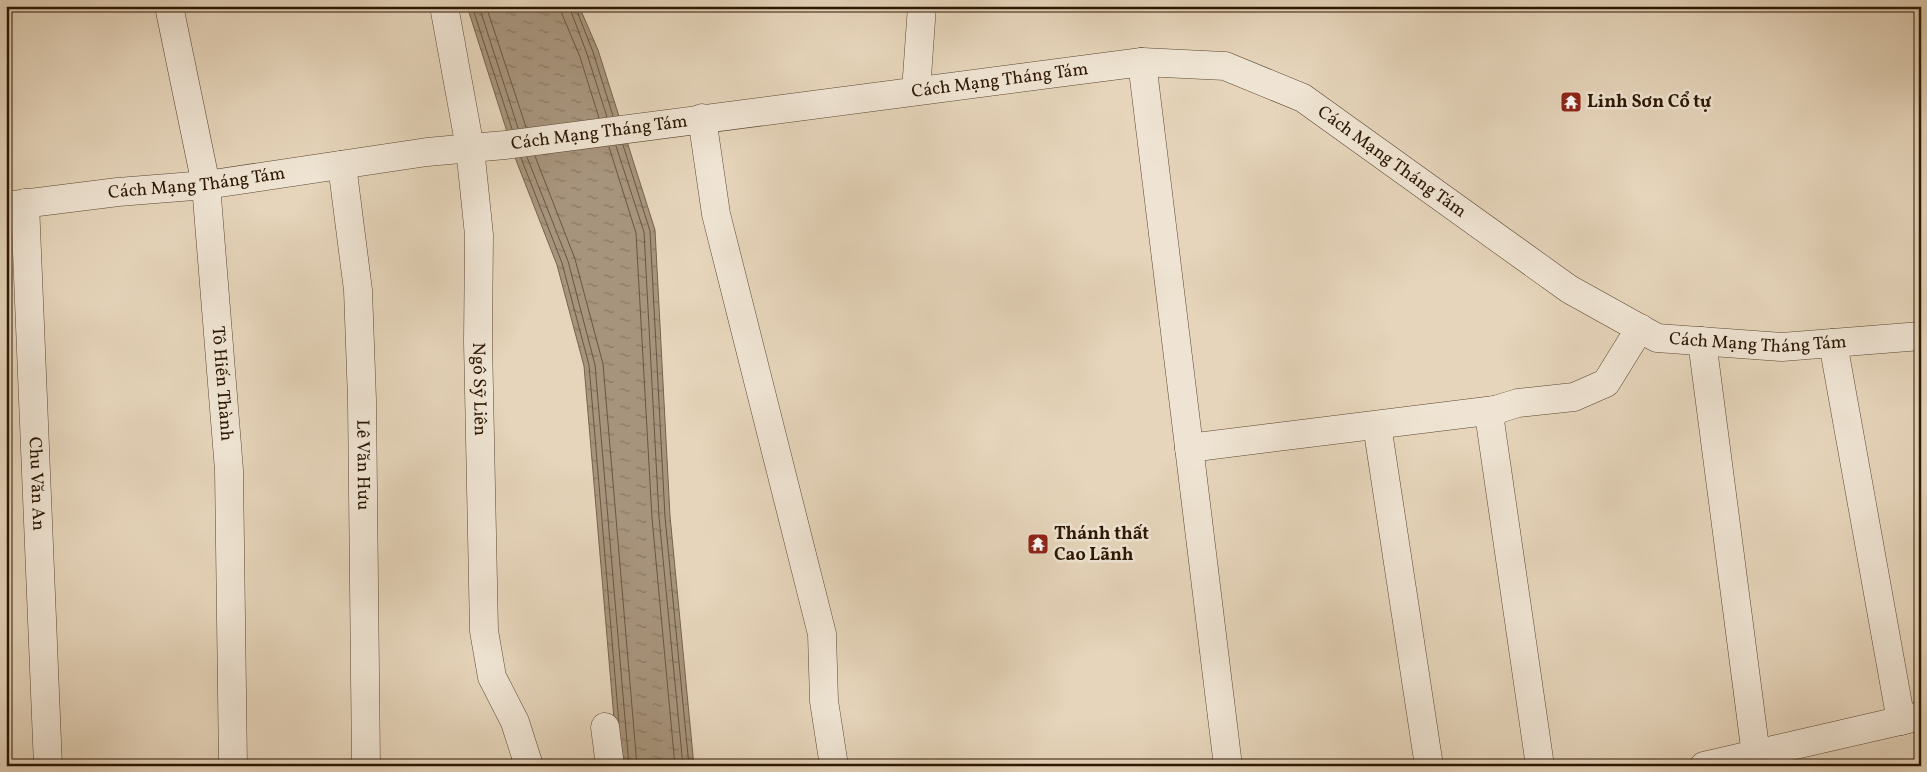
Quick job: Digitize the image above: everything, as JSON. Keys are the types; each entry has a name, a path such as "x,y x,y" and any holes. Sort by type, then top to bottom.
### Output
{"street":[{"name":"Tô Hiến Thành","path":"169,6 206,185 229,470 233,766"},
{"name":"Ngô Sỹ Liên","path":"444,6 470,148 479,235 478,342 484,631 492,677 515,722 529,766"},
{"path":"916,91 922,6"},
{"name":"Cách Mạng Tháng Tám","path":"16,205 118,192 206,185 427,152 505,145 1142,62 1225,66 1303,98 1569,289 1657,338 1782,347 1921,336"},
{"path":"1142,62 1228,766"},
{"path":"691,120 822,634 824,701 834,766"},
{"name":"Lê Văn Hưu","path":"342,165 358,290 366,766"},
{"name":"Chu Văn An","path":"16,205 48,766"},
{"path":"1189,448 1495,410 1518,403 1574,397 1606,383 1640,328"},
{"path":"1702,341 1756,755"},
{"path":"1704,766 1911,719 1833,343"},
{"path":"1495,410 1490,421 1540,766"},
{"path":"1377,425 1429,766"},
{"path":"605,727 610,766"}],"water":[{"path":"467,6 579,6 598,50 655,230 670,516 694,766 618,766 584,366 557,265 516,160"}],"place":[{"name":"Linh Sơn Cổ tự","path":"1571,102"},
{"name":"Thánh thất Cao Lãnh","path":"1038,544"}]}
